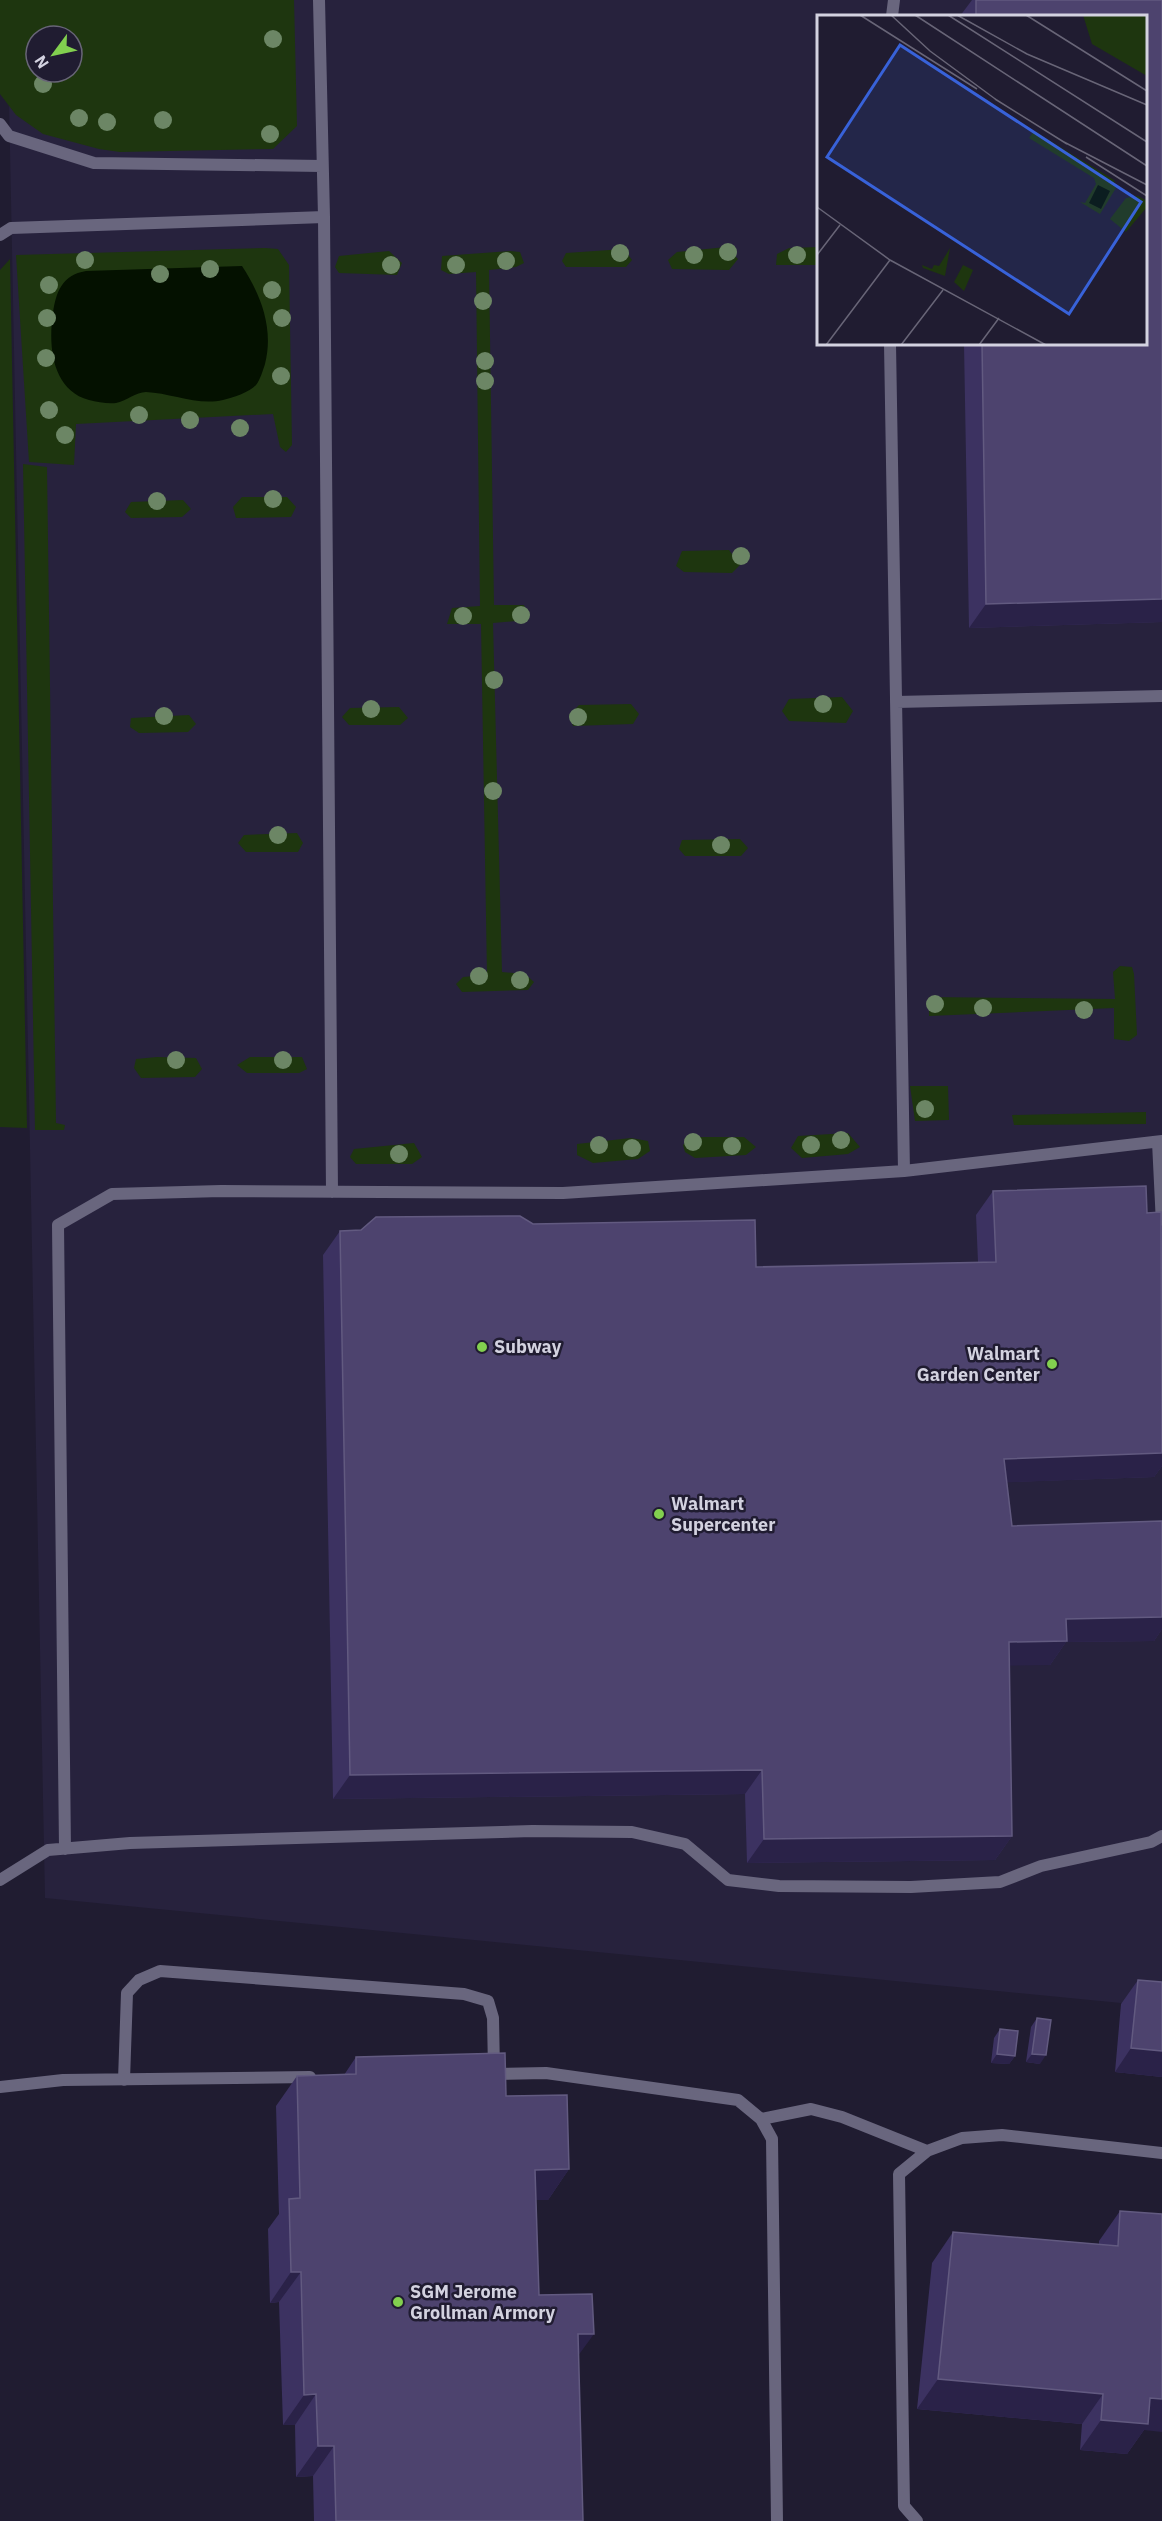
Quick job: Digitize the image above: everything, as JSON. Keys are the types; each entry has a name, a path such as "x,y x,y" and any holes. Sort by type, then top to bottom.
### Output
{"lane":[{"path":"319,0 324,217 332,1192"},
{"path":"892,15 894,0"},
{"path":"0,124 9,136 94,163 322,166"},
{"path":"0,235 11,228 324,217"},
{"path":"890,345 904,1171"},
{"path":"896,702 1162,696"},
{"path":"65,1849 58,1225 112,1194 221,1191 563,1193 904,1171 1160,1142 1162,1224"},
{"path":"0,1880 48,1850 130,1843 532,1831 632,1832 685,1844 728,1880 779,1886 911,1887 1000,1882 1041,1866 1151,1842 1162,1836"},
{"path":"124,2080 127,1993 139,1980 160,1971 464,1994 488,2001 493,2018 488,2074 546,2073 738,2100 760,2119 772,2139 777,2521"},
{"path":"0,2087 63,2080 327,2076"},
{"path":"760,2119 811,2109 842,2116 927,2151"},
{"path":"917,2521 904,2506 899,2174 927,2151 962,2138 1002,2135 1162,2153"}],"shaded area":[{"path":"7,0 1162,0 1162,2007 45,1898"},
{"path":"242,266 260,301 268,338 265,364 259,380 250,390 231,398 214,401 146,392 138,393 116,403 106,403 77,395 60,377 52,352 53,313 58,292 71,276 86,271"}],"green space":[{"path":"0,0 294,0 297,126 273,149 120,152 99,149 43,134 16,115 0,94"},
{"path":"726,247 738,259 729,270 672,269 668,260 677,252"},
{"path":"817,247 817,265 776,265 777,254 789,248"},
{"path":"278,249 289,265 292,445 286,452 280,447 273,414 76,424 74,465 29,462 16,255"},
{"path":"624,249 632,260 626,267 566,267 562,261 566,253"},
{"path":"389,251 402,263 397,275 339,273 335,267 339,256"},
{"path":"520,252 524,263 516,267 489,270 494,605 524,605 528,614 526,620 493,623 502,972 525,974 534,982 528,990 462,992 456,984 463,977 487,975 481,624 447,624 452,608 480,606 476,272 449,274 441,270 442,256"},
{"path":"10,259 27,1128 0,1127 0,270"},
{"path":"23,464 47,467 56,1123 65,1125 64,1130 35,1130"},
{"path":"242,497 287,497 296,507 291,517 236,518 233,507"},
{"path":"183,500 191,509 182,517 131,518 125,512 131,502"},
{"path":"729,550 740,565 732,573 684,572 676,566 682,551"},
{"path":"842,697 853,711 846,723 789,721 782,711 789,699"},
{"path":"631,704 639,714 633,724 573,726 569,715 579,705"},
{"path":"399,707 408,718 400,725 349,725 342,717 350,708"},
{"path":"189,715 196,724 188,732 139,733 130,727 131,718"},
{"path":"297,833 303,843 298,852 246,852 238,843 244,835"},
{"path":"740,839 748,848 741,856 685,856 679,849 682,840"},
{"path":"1120,966 1132,967 1134,974 1137,1035 1129,1041 1114,1039 1114,1008 929,1016 929,997 1115,999 1113,972"},
{"path":"250,1057 302,1057 307,1069 299,1073 247,1073 237,1065"},
{"path":"196,1058 202,1069 195,1077 141,1078 134,1068 136,1059"},
{"path":"910,1086 948,1086 949,1120 915,1121"},
{"path":"1146,1112 1146,1124 1014,1125 1012,1115"},
{"path":"848,1133 860,1147 848,1154 802,1158 791,1148 798,1136"},
{"path":"691,1137 744,1137 756,1147 746,1155 695,1158 685,1152 683,1145"},
{"path":"631,1138 648,1141 650,1151 638,1159 593,1163 577,1155 577,1144"},
{"path":"414,1143 422,1157 412,1164 356,1164 350,1157 354,1149"}],"building":[{"path":"976,0 1162,0 1162,599 986,604 982,345 1147,345 1147,15 976,15"},
{"name":"Walmart Supercenter","path":"1146,1186 1147,1213 1161,1212 1162,1453 1004,1459 1012,1526 1162,1521 1162,1617 1066,1619 1067,1641 1009,1642 1012,1836 764,1839 762,1770 350,1775 340,1231 361,1230 376,1217 520,1216 533,1224 755,1220 756,1267 996,1262 993,1191"},
{"path":"1138,1980 1162,1982 1162,2051 1131,2048"},
{"path":"1037,2018 1051,2020 1046,2055 1032,2054"},
{"path":"1000,2029 1018,2031 1015,2056 997,2054"},
{"name":"SGM Jerome Grollman Armory","path":"505,2053 506,2096 567,2095 569,2169 535,2170 539,2295 592,2294 594,2334 578,2334 583,2521 336,2521 334,2446 318,2446 316,2394 304,2395 301,2272 291,2272 289,2199 300,2198 297,2076 356,2074 356,2057"},
{"path":"1120,2211 1162,2214 1162,2399 1150,2398 1148,2424 1101,2420 1103,2394 938,2379 953,2232 1118,2246"}],"place":[{"name":"Subway","path":"482,1347"},
{"name":"Walmart Garden Center","path":"1052,1364"},
{"name":"Walmart Supercenter","path":"659,1514"},
{"name":"SGM Jerome Grollman Armory","path":"398,2302"}]}
